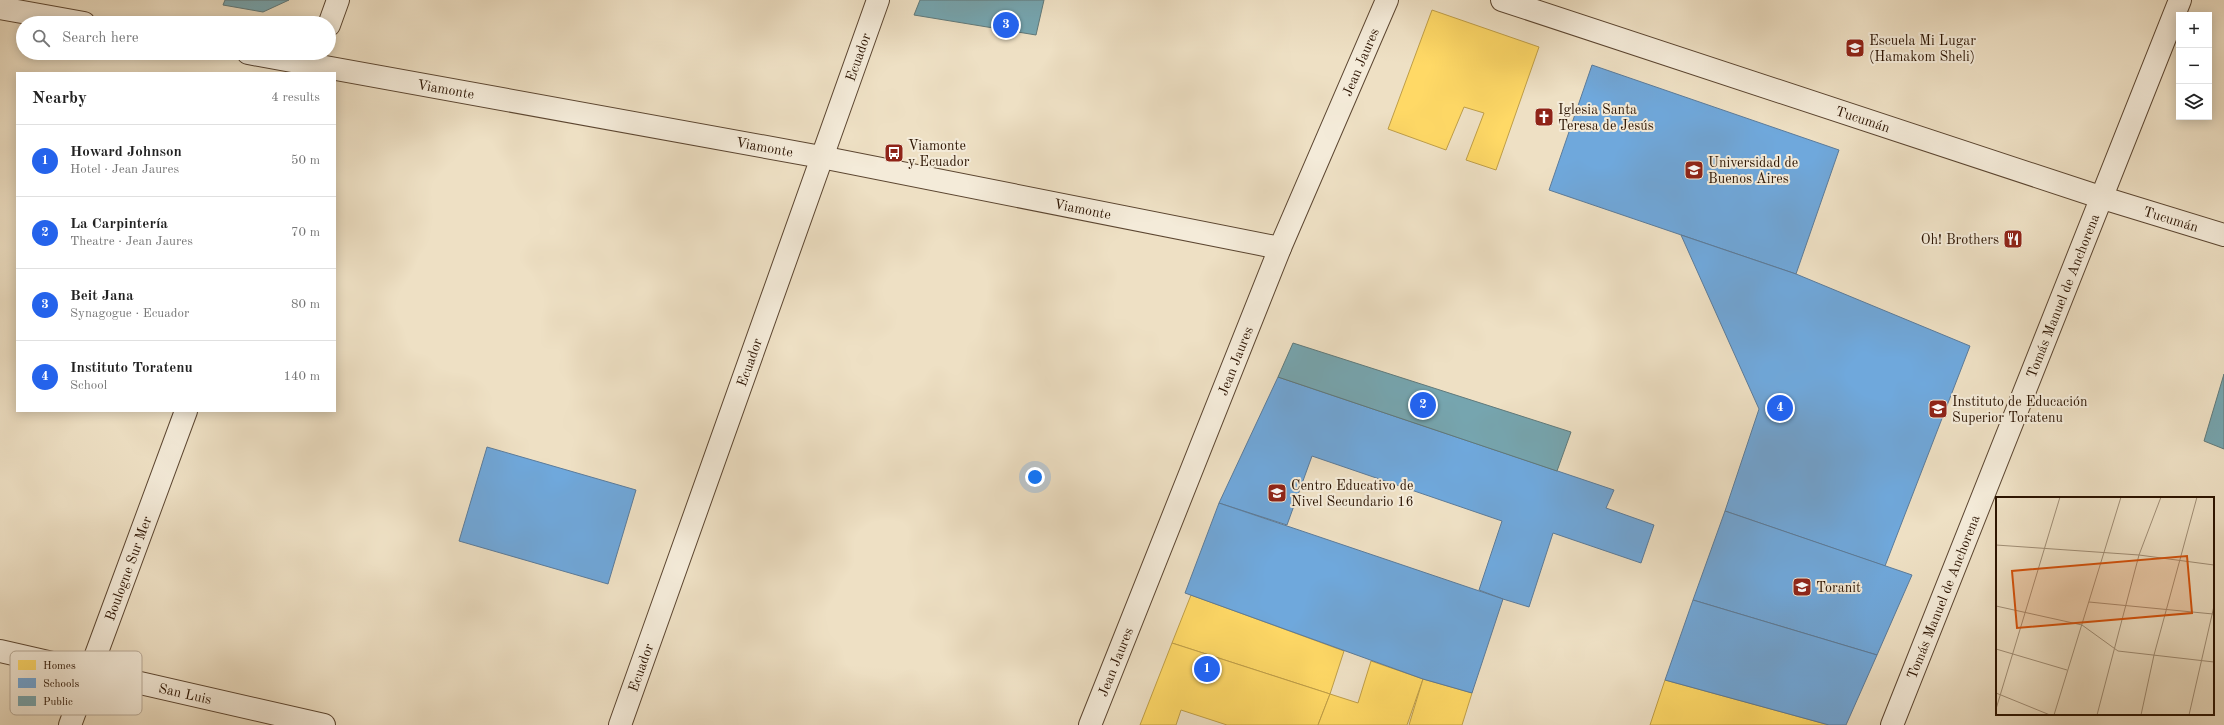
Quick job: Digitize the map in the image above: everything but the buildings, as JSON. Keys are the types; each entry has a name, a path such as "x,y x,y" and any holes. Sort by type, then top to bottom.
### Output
{"street":[{"path":"332,16 338,0"},
{"name":"Ecuador","path":"620,725 878,0"},
{"name":"Jean Jaures","path":"1090,725 1280,248 1387,0"},
{"name":"Tucumán","path":"1502,0 2103,198 2224,235"},
{"name":"Tomás Manuel de Anchorena","path":"1892,725 2103,198 2180,0"},
{"path":"0,8 45,16"},
{"name":"Viamonte","path":"291,60 821,157 1280,248"},
{"name":"Boulogne Sur Mer","path":"96,651 186,412"},
{"name":"San Luis","path":"0,651 10,653"},
{"name":"San Luis","path":"142,682 324,725"},
{"name":"Boulogne Sur Mer","path":"70,725 73,715"}],"place":[{"name":"Beit Jana","path":"1006,25"},
{"name":"Escuela Mi Lugar (Hamakom Sheli)","path":"1855,48"},
{"name":"Iglesia Santa Teresa de Jesús","path":"1544,117"},
{"name":"Viamonte y Ecuador","path":"894,153"},
{"name":"Universidad de Buenos Aires","path":"1694,170"},
{"name":"Oh! Brothers","path":"2013,239"},
{"name":"La Carpintería","path":"1423,405"},
{"name":"Instituto Toratenu","path":"1780,408"},
{"name":"Instituto de Educación Superior Toratenu","path":"1938,409"},
{"name":"Centro Educativo de Nivel Secundario 16","path":"1277,493"},
{"name":"Toranit","path":"1802,587"},
{"name":"Howard Johnson","path":"1207,669"}]}
